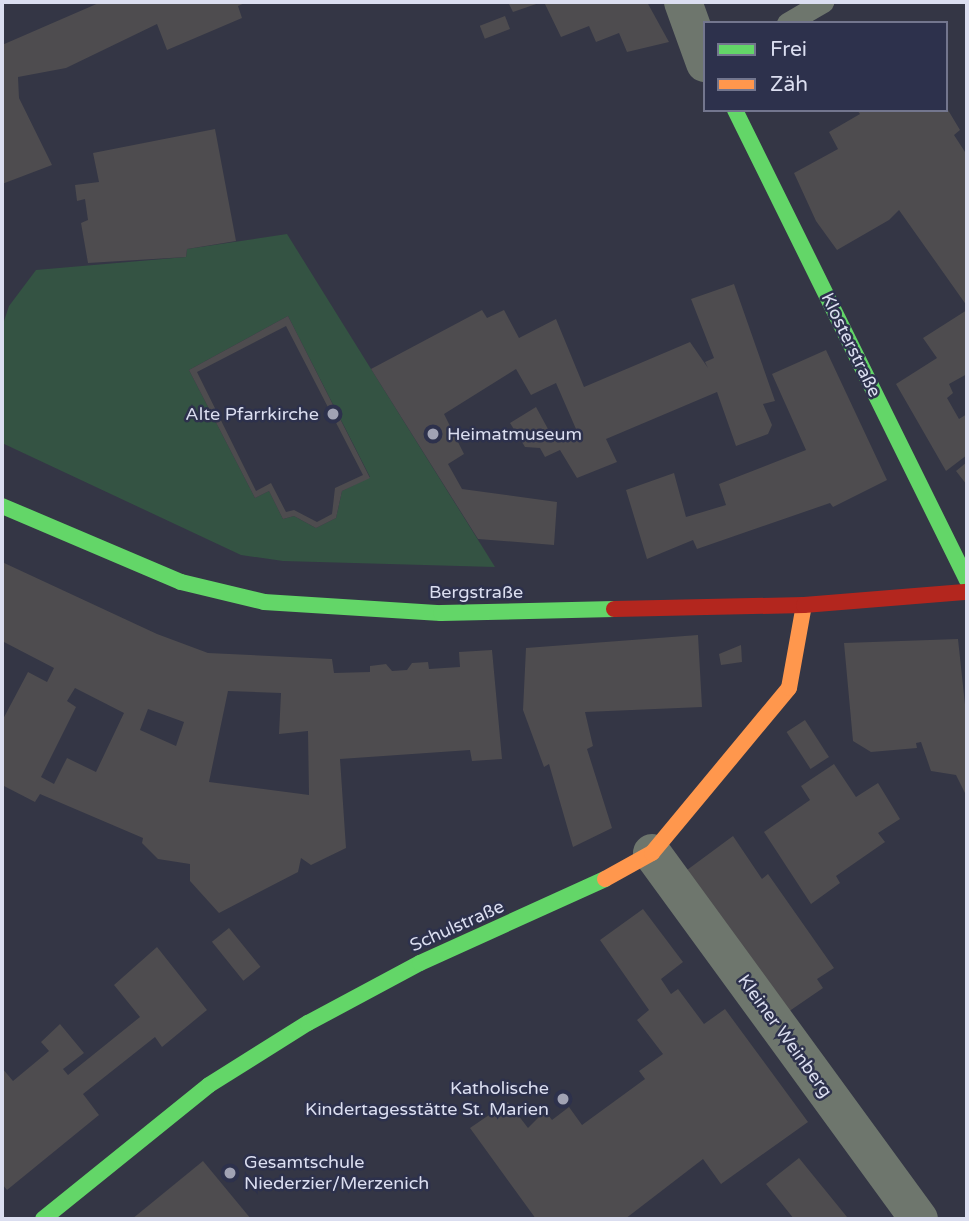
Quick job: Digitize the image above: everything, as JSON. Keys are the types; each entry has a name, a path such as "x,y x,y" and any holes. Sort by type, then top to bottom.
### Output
{"street":[{"path":"683,2 703,58"},
{"name":"Klosterstraße","path":"737,112 967,580"},
{"name":"Bergstraße","path":"2,506 181,582 264,603 441,613 804,605 967,592"},
{"name":"Schulstraße","path":"43,1219 169,1115 298,1028 420,963 593,886 652,853 789,688 804,605"},
{"name":"Kleiner Weinberg","path":"652,853 919,1219"}],"lane":[{"path":"790,21 823,2"}],"green space":[{"path":"287,234 495,567 283,561 241,555 2,443 2,327 9,306 36,270 186,257 187,249","holes":["288,316 370,477 342,491 336,518 316,528 294,516 283,519 269,491 255,498 189,370"]}],"building":[{"path":"101,2 247,2 238,6 242,18 167,50 157,24 66,68 18,77 19,98 52,165 2,184 2,45"},
{"path":"508,2 542,2 513,12"},
{"path":"544,2 647,2 669,42 627,52 619,33 596,42 589,26 561,37"},
{"path":"505,16 510,29 485,39 480,26"},
{"path":"948,110 960,130 954,135 967,155 967,306 899,210 889,220 837,250 816,221 794,173 838,149 829,132 860,114 858,112"},
{"path":"215,129 236,241 187,249 186,257 88,263 81,223 88,220 85,199 77,201 75,185 99,182 93,153"},
{"path":"734,284 775,401 763,404 772,425 768,434 736,446 717,392 606,439 617,462 577,478 560,450 545,457 540,448 525,447 510,423 536,407 554,440 576,429 556,383 531,395 516,369 444,414 464,454 448,464 462,489 557,502 554,545 478,539 371,369 482,310 487,318 504,310 519,338 556,319 584,387 690,342 708,368 705,362 714,358 691,299"},
{"path":"967,310 967,374 949,384 953,393 947,398 959,419 967,414 967,455 946,471 896,384 937,358 923,338"},
{"name":"Alte Pfarrkirche","path":"288,316 370,478 342,491 336,518 316,528 294,516 283,519 269,491 255,498 189,370","holes":["286,326 363,475 335,488 332,514 317,522 294,510 286,512 271,483 256,491 197,372"]},
{"path":"826,350 887,480 833,507 830,503 697,549 693,540 647,559 626,490 674,473 686,517 726,505 719,484 806,450 772,374"},
{"path":"967,462 967,485 956,471"},
{"path":"2,562 157,634 208,653 332,659 334,673 370,672 370,666 386,664 392,671 407,670 412,663 428,662 429,669 460,667 459,652 492,650 502,759 472,761 470,750 340,759 346,848 311,865 301,858 298,872 219,913 190,881 190,864 158,859 142,843 143,838 40,794 35,802 2,785 2,721 28,672 47,682 54,668 2,641","holes":["75,688 124,713 96,772 67,758 54,784 41,777 76,707 67,701","228,691 281,693 279,734 308,731 309,795 209,782","148,709 184,722 176,746 140,730"]},
{"path":"698,635 702,707 585,712 593,746 587,749 612,828 573,847 549,764 544,767 523,710 526,648"},
{"path":"958,639 967,723 967,797 956,775 931,771 921,742 916,743 917,748 871,752 853,741 844,643"},
{"path":"741,645 742,662 721,665 719,654"},
{"path":"805,720 829,757 811,769 787,732"},
{"path":"834,764 856,797 878,783 900,819 878,833 885,842 836,876 840,883 811,904 764,832 810,800 801,786"},
{"path":"733,836 762,879 768,874 834,968 817,979 823,988 788,1012 687,870"},
{"path":"643,909 683,962 661,979 671,994 678,989 704,1024 725,1009 808,1122 721,1184 703,1159 625,1219 536,1219 470,1128 508,1102 528,1128 545,1111 552,1120 569,1107 582,1125 645,1079 639,1071 663,1054 637,1020 649,1010 600,940"},
{"path":"229,928 260,967 243,981 212,942"},
{"path":"157,947 207,1010 162,1047 155,1037 83,1094 99,1115 7,1190 2,1184 2,1068 13,1081 49,1051 41,1042 60,1024 84,1053 63,1069 68,1075 140,1017 114,985"},
{"path":"799,1158 847,1217 794,1219 766,1184"},
{"path":"203,1161 251,1219 132,1219"}],"traffic: fast":[{"path":"736,112 967,580"},
{"path":"2,506 181,582 264,602 441,613 614,609"},
{"path":"43,1219 209,1085 308,1023 420,963 605,879"}],"traffic: slow":[{"path":"605,879 652,853 789,688 804,605"}],"traffic: jam":[{"path":"614,609 804,605 967,592"}],"place":[{"name":"Alte Pfarrkirche","path":"333,414"},
{"name":"Heimatmuseum","path":"433,434"},
{"name":"Katholische Kindertagesstätte St. Marien","path":"563,1099"},
{"name":"Gesamtschule Niederzier/Merzenich","path":"230,1173"}]}
